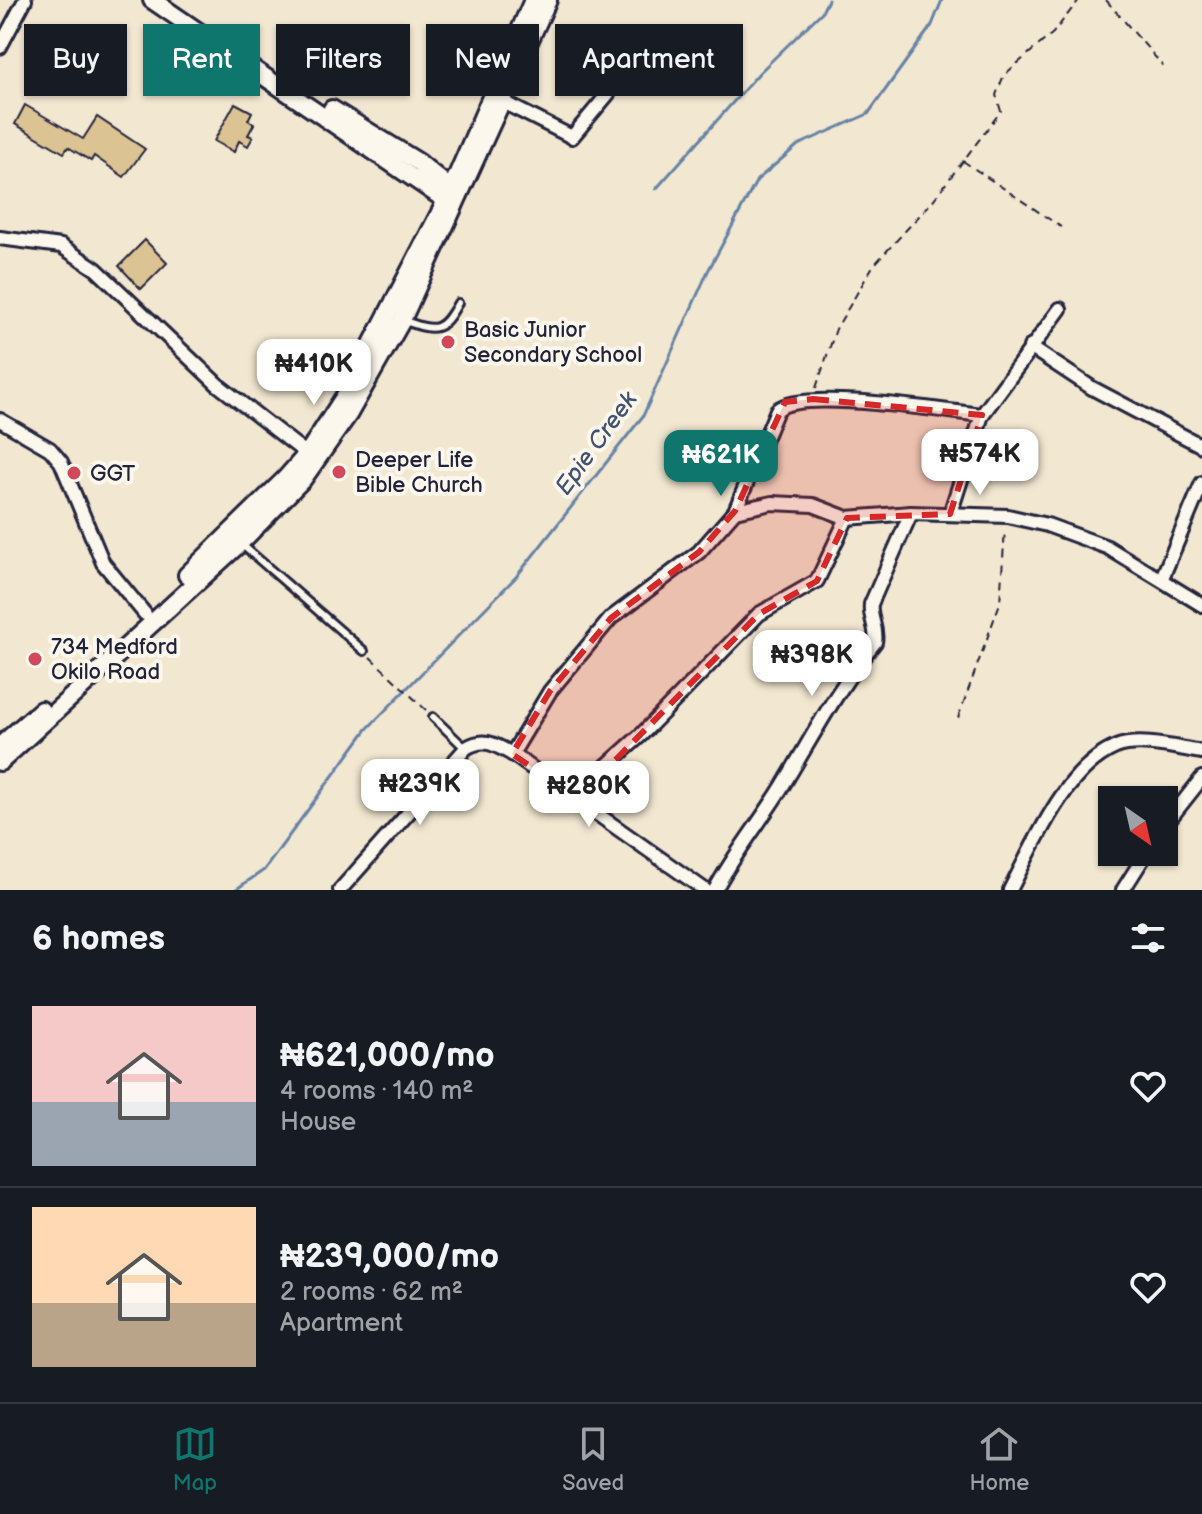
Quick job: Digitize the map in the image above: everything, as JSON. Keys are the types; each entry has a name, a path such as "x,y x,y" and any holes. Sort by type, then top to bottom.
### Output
{"main road":[{"path":"152,0 453,198"},
{"path":"170,0 294,86 418,162 453,198"},
{"path":"0,762 240,543 303,479 348,415 402,320 533,0"},
{"path":"0,746 240,525 307,454 366,359 453,198 503,102 548,0"}],"street":[{"path":"0,47 25,0"},
{"path":"503,102 572,137 606,96"},
{"path":"0,238 61,246 96,269 218,385 307,454"},
{"path":"950,514 982,415 1060,309"},
{"path":"1030,347 1092,388 1202,446"},
{"path":"512,754 550,691 611,618 699,552 735,511 777,410 785,402 813,399 982,415"},
{"path":"0,420 50,449 61,462 103,563 145,614"},
{"path":"1162,578 1202,483"},
{"path":"735,511 772,503 813,505 847,518 911,513 1008,516 1047,525 1107,547 1202,605"},
{"path":"715,890 737,849 783,785 830,704 875,642 877,632 870,612 871,604 911,513"},
{"path":"578,798 604,768 641,735 759,614 817,581 847,518"},
{"path":"341,890 466,748 477,741 489,741 578,798 705,890"},
{"path":"1010,890 1041,829 1070,786 1096,758 1118,746 1161,745 1202,752"},
{"path":"1178,808 1202,778"},
{"path":"1123,890 1138,866"}],"lane":[{"path":"402,320 426,328 439,328 449,320 458,303"},
{"path":"240,543 364,651"},
{"path":"433,717 466,748"}],"path":[{"path":"813,399 836,329 873,266 899,242 998,119 1001,111 996,95 1004,75 1053,33 1079,0"},
{"path":"1106,0 1163,66"},
{"path":"962,160 1061,227"},
{"path":"958,718 1000,603 1001,548 1008,516"},
{"path":"364,651 433,717"}],"highlighted area":[{"path":"813,399 982,415 950,514 847,518 817,581 759,614 578,798 512,754 550,691 611,618 699,552 735,511 785,402"}],"building":[{"path":"235,103 252,112 248,120 254,124 248,135 253,137 248,146 239,141 234,152 214,141"},
{"path":"25,105 83,139 97,117 145,149 124,177 94,156 91,161 68,147 64,153 15,124"},
{"path":"145,240 167,263 141,289 119,266"}],"waterway":[{"path":"656,189 760,72 822,12 828,0"},
{"name":"Epie Creek","path":"235,890 264,870 367,729 516,577 643,416 708,271 757,180 798,145 868,114 932,25 942,0"}],"place":[{"name":"Basic Junior Secondary School","path":"448,342"},
{"name":"Deeper Life Bible Church","path":"339,472"},
{"name":"GGT","path":"74,473"},
{"name":"734 Medford Okilo Road","path":"35,659"}]}
